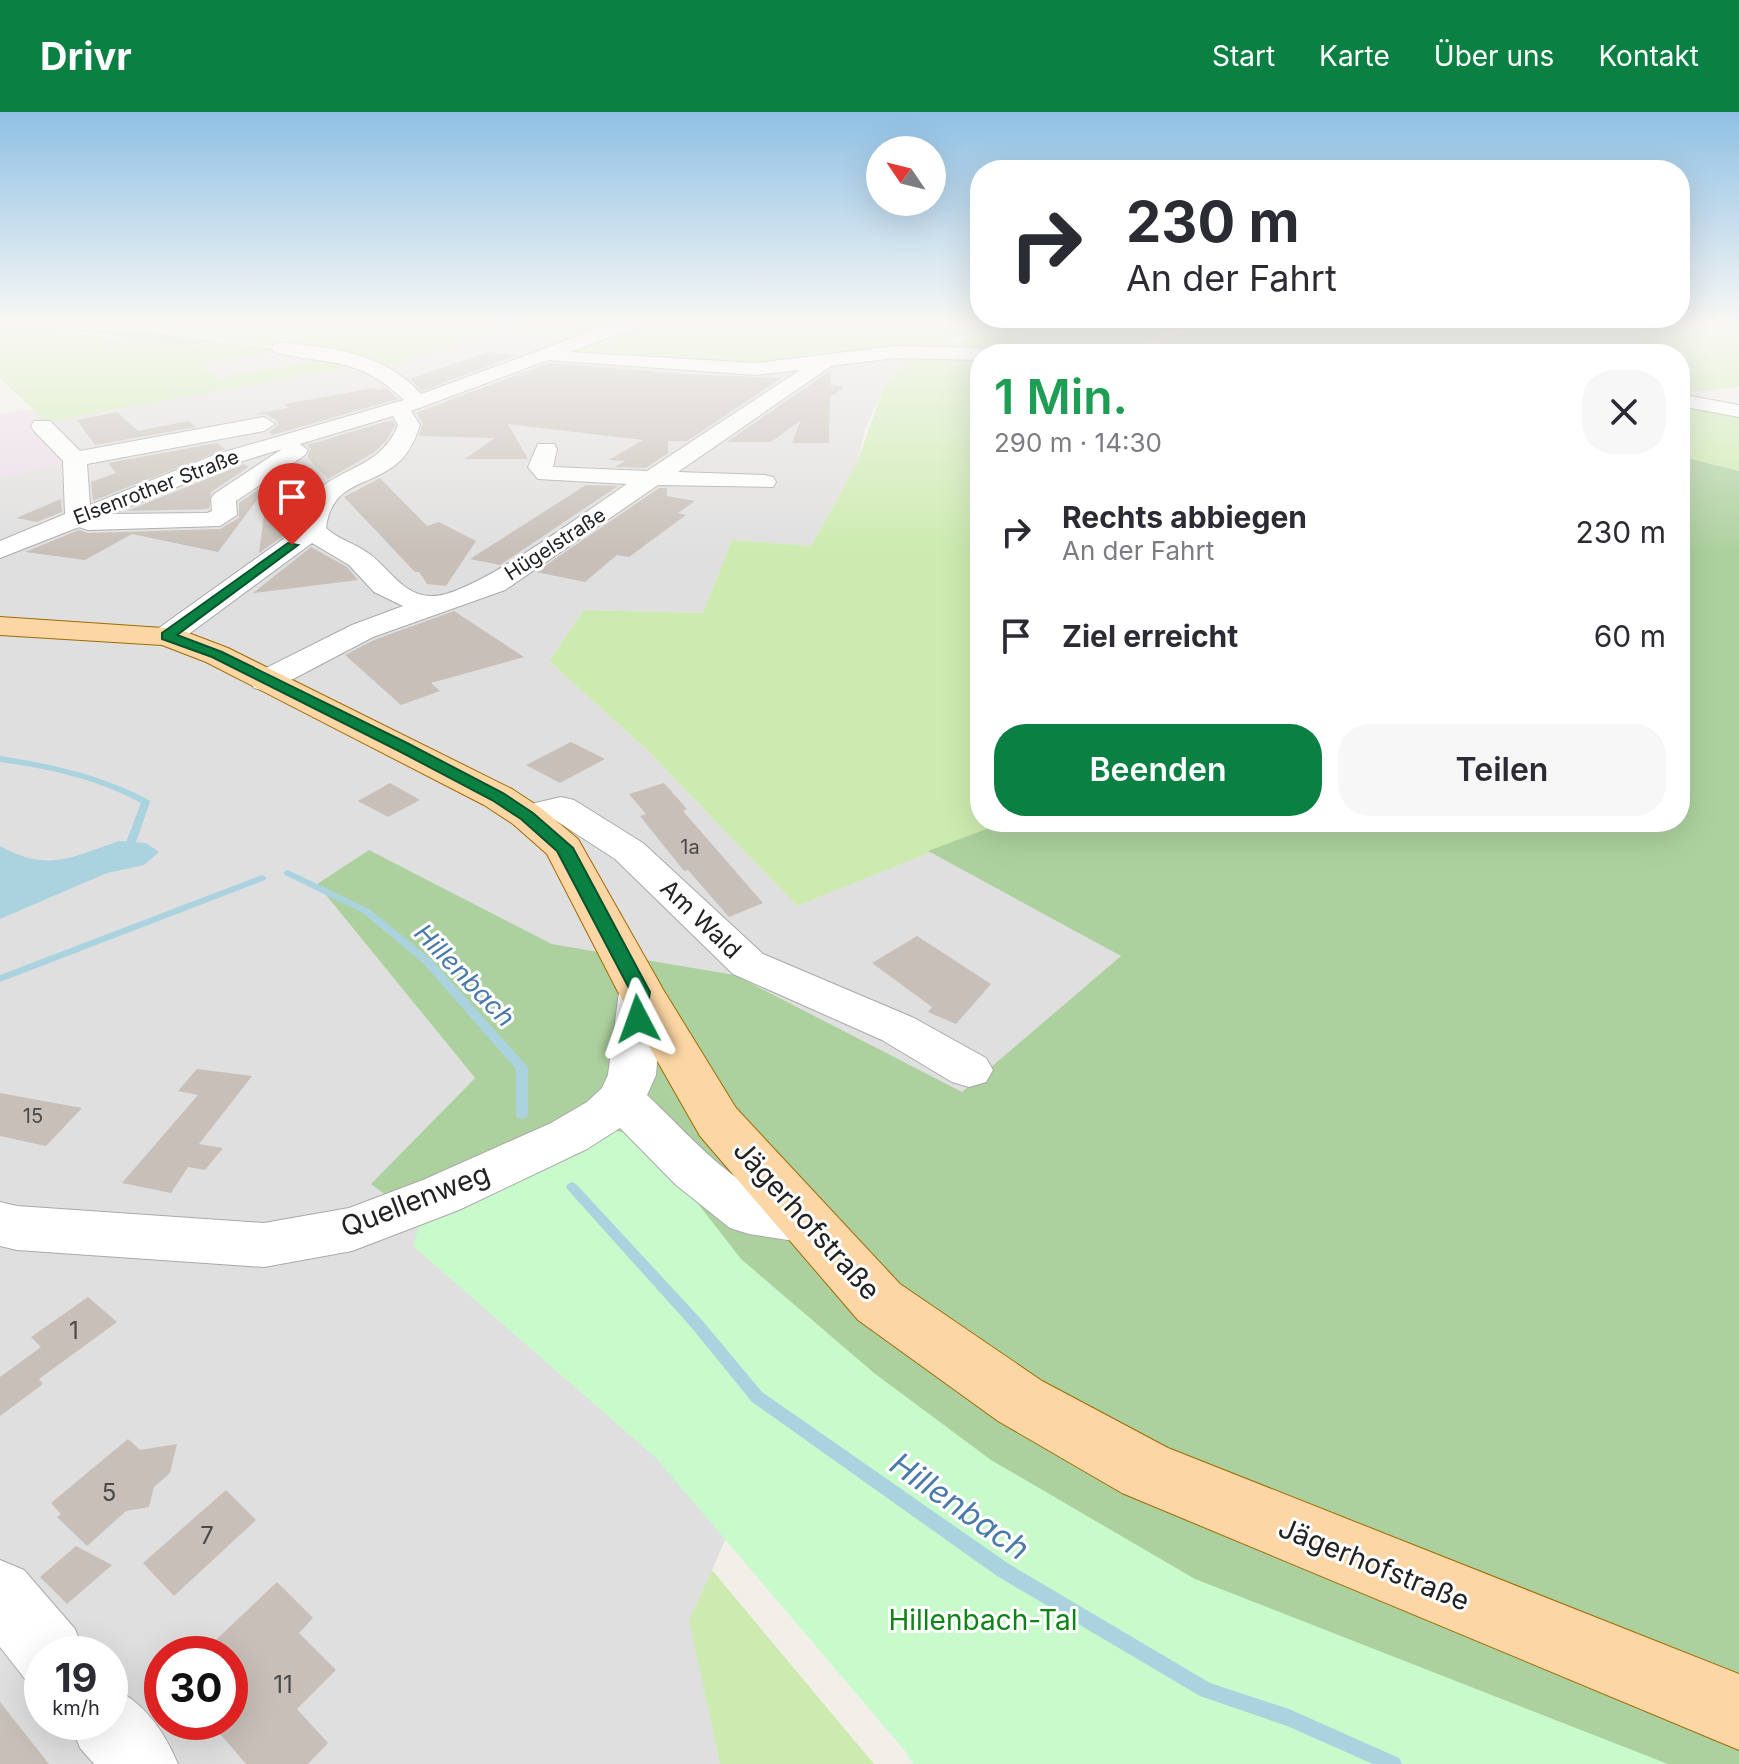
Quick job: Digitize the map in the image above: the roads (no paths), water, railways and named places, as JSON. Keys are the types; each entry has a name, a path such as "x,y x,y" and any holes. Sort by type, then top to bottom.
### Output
{"main road":[{"name":"Jägerhofstraße","path":"0,626 167,636 217,655 498,797 527,816 564,848 641,992 718,1122 879,1302 1020,1401 1145,1471 1739,1712"}],"street":[{"name":"Elsenrother Straße","path":"0,550 222,460 418,399"},
{"name":"Hügelstraße","path":"265,681 316,652 376,625 436,607 495,584 770,399"},
{"path":"75,459 412,401 405,443 389,459 325,496 315,514 313,530 167,636"},
{"path":"1690,402 1739,411"},
{"path":"42,426 75,459 78,516 88,522 112,523 211,521 224,515 226,507 223,499 300,448 318,431"},
{"path":"546,449 540,467 546,474 764,482"},
{"path":"313,530 327,543 359,559 384,586 401,596 436,607"},
{"name":"Am Wald","path":"527,816 561,808 629,851 748,964 898,1029 969,1070"},
{"path":"641,992 632,1075 621,1099 694,1171 749,1213 807,1221"},
{"name":"Quellenweg","path":"6,1231 264,1245 352,1229 441,1195 569,1136 604,1115 621,1099"},
{"path":"0,1594 35,1636"},
{"path":"121,1740 141,1764"}],"water":[{"path":"119,841 146,843 159,852 144,865 107,873 0,919 0,846 17,854 47,861 73,857"}],"waterway":[{"path":"0,759 75,773 112,785 146,802 131,842"},
{"name":"Hillenbach","path":"288,873 366,911 427,961 522,1068 522,1115"},
{"name":"Hillenbach","path":"0,979 262,878"},
{"name":"Hillenbach","path":"572,1187 696,1323 757,1397 1003,1570 1206,1690 1289,1718 1393,1764"}],"park label":[{"name":"Hillenbach-Tal","path":"983,1620"}]}
